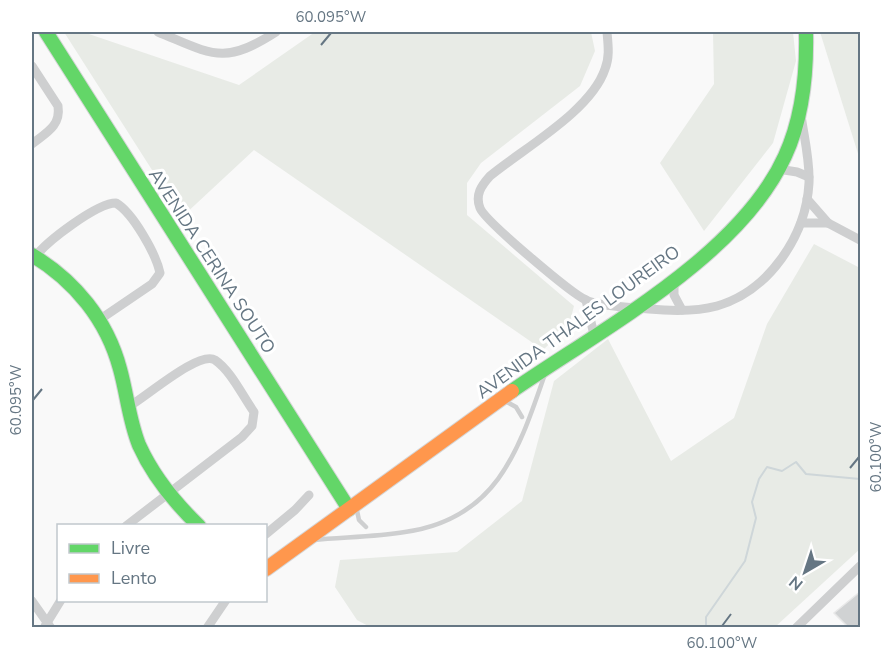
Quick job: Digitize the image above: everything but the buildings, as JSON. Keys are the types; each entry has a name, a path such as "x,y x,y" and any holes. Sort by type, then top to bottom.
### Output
{"street":[{"name":"AVENIDA CERINA SOUTO","path":"46,32 353,506"},
{"path":"158,32 219,54 242,52 276,32"},
{"path":"608,32 606,68 593,93 568,117 490,176 482,185 478,198 484,216 500,232 586,300 635,307 717,306 745,294 766,277 783,257 801,223 807,199 809,177 800,112"},
{"name":"AVENIDA THALES LOUREIRO","path":"267,567 548,366 635,307 739,224 763,194 778,169 800,112 806,79 806,32"},
{"path":"32,66 58,106 59,114 52,128 32,144"},
{"path":"778,169 797,172 809,177"},
{"path":"807,199 828,223 861,240"},
{"path":"99,320 152,284 160,273 158,261 126,210 116,203 104,205 46,244 33,256 71,285 99,320 120,368 139,445 167,492 198,524"},
{"path":"801,223 828,223"},
{"path":"674,277 672,286 680,307"},
{"path":"586,300 594,335"},
{"path":"127,524 248,432 254,412 224,368 213,358 206,357 188,365 128,407"},
{"path":"267,533 309,495"},
{"path":"796,627 861,566"},
{"path":"32,601 47,626"},
{"path":"47,626 60,602"},
{"path":"207,627 225,602"}],"lane":[{"path":"304,541 406,532 455,518 480,501 500,480 514,454 548,366"},
{"path":"502,399 516,407 522,417"},
{"path":"353,506 358,520 366,527"}],"shaded area":[{"path":"64,32 83,32 239,85 315,32 591,32 595,51 580,86 481,163 467,183 467,215 574,306 569,325 543,350 254,150 182,217"},
{"path":"713,32 793,32 796,61 773,143 704,231 660,163 714,84"},
{"path":"820,32 860,32 860,160"},
{"path":"814,244 860,268 860,549 775,627 372,628 357,620 335,587 340,560 457,552 522,501 554,381 608,339 671,461 734,418 767,324"}],"waterway":[{"path":"706,628 706,617 745,561 756,518 752,502 759,479 767,467 782,471 796,462 806,474 860,479"}],"traffic: fast":[{"path":"46,32 349,509"},
{"path":"512,391 665,288 736,226 764,192 785,156 800,111 805,80 806,32"},
{"path":"32,255 62,277 98,318 114,351 139,445 165,488 197,524"}],"traffic: slow":[{"path":"267,568 512,391"}]}
